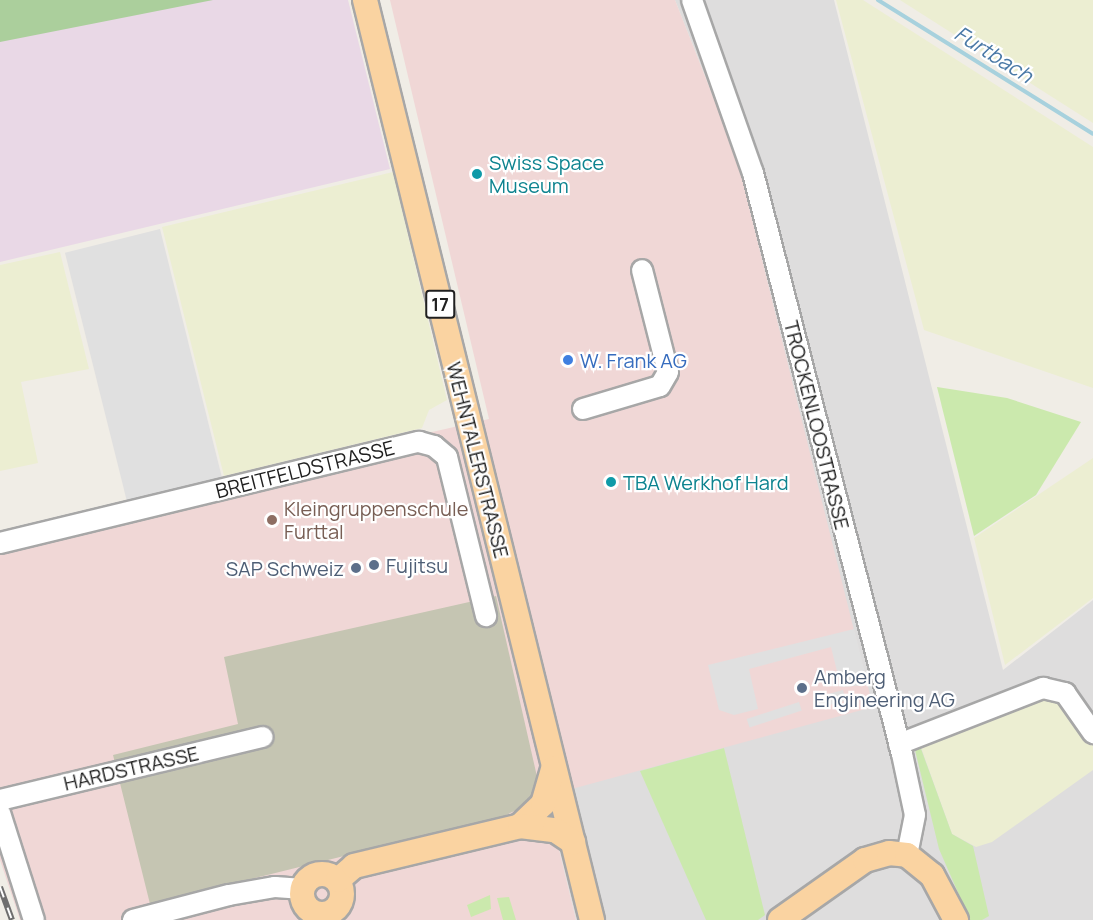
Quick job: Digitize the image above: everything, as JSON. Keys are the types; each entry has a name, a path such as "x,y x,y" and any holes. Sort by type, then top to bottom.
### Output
{"main road":[{"name":"WEHNTALERSTRASSE","path":"365,0 592,920"},
{"path":"520,826 543,804 554,765"},
{"path":"338,880 354,866 520,826 555,830 573,842"},
{"path":"780,920 865,860 889,853 908,855 932,875 956,920"},
{"path":"327,874 338,880 343,898 336,909 325,917 307,907 303,889 315,875 327,874"}],"street":[{"name":"TROCKENLOOSTRASSE","path":"692,0 753,173 899,744 915,815 908,855"},
{"path":"583,409 660,386 668,372 642,270"},
{"name":"BREITFELDSTRASSE","path":"0,543 419,442 434,446 447,457 486,616"},
{"path":"899,744 1043,688 1065,693 1092,729"},
{"name":"HARDSTRASSE","path":"0,800 262,737"},
{"path":"0,813 34,920"},
{"path":"133,920 229,895 275,887 303,889"}],"shaded area":[{"path":"208,0 348,0 390,169 0,262 0,41"},
{"path":"390,0 675,0 736,155 873,707 546,796 576,920 20,920 0,860 0,531 489,419"},
{"path":"675,0 834,0 1003,670 1093,600 1093,920 576,920 546,796 736,155"},
{"path":"836,0 863,0 1093,147 1093,388 924,330"},
{"path":"900,0 1093,0 1093,123"},
{"path":"393,172 447,400 429,410 422,428 224,476 162,227"},
{"path":"160,229 222,477 127,501 65,253"},
{"path":"60,252 89,369 21,382 38,463 0,471 0,265"},
{"path":"1093,458 1093,598 1005,665 974,538"},
{"path":"496,596 538,781 527,805 502,817 150,904 113,755 238,724 224,657"},
{"path":"854,629 868,685 841,687 831,647 749,669 758,709 734,715 719,710 708,665"},
{"path":"843,690 846,701 818,708 815,698"},
{"path":"1048,693 1056,696 1093,746 1093,770 992,842 976,847 952,834 920,745"},
{"path":"799,702 802,711 749,728 747,719"}],"green space":[{"path":"0,0 213,0 0,42"},
{"path":"937,387 1007,398 1081,422 1036,495 974,536"},
{"path":"920,746 952,834 973,846 989,916 982,920 970,920 939,849 915,750"},
{"path":"724,748 765,915 758,920 706,920 640,771"},
{"path":"490,895 491,909 471,917 467,905"},
{"path":"509,897 516,920 503,920 497,898"}],"waterway":[{"name":"Furtbach","path":"878,0 1093,134"}],"railway":[{"path":"0,887 12,920"}],"place":[{"name":"Swiss Space Museum","path":"477,174"},
{"name":"W. Frank AG","path":"568,360"},
{"name":"TBA Werkhof Hard","path":"611,482"},
{"name":"Kleingruppenschule Furttal","path":"272,520"},
{"name":"Fujitsu","path":"374,565"},
{"name":"SAP Schweiz","path":"356,568"},
{"name":"Amberg Engineering AG","path":"802,688"}]}
